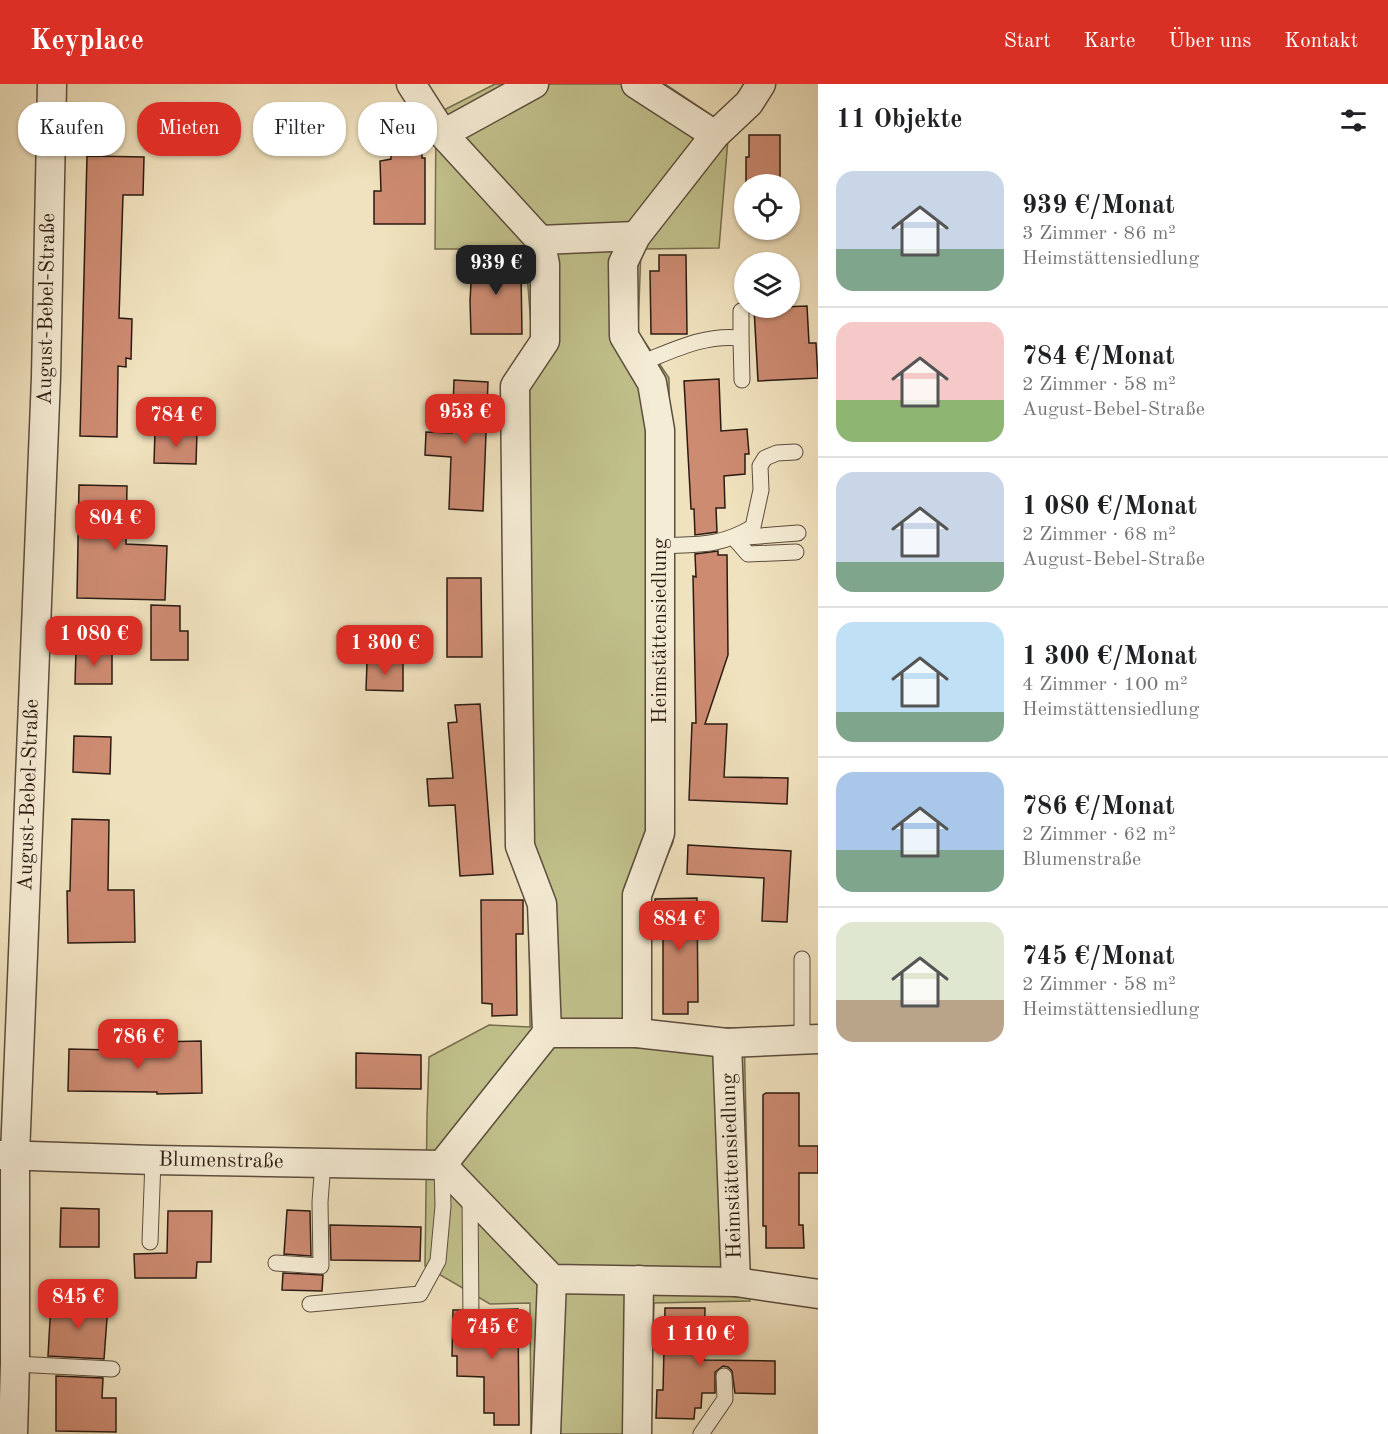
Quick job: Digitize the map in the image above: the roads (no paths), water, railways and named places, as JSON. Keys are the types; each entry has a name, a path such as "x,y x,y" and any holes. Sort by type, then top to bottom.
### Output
{"street":[{"name":"August-Bebel-Straße","path":"13,1434 15,1364 8,1155 46,377 52,84"},
{"path":"411,84 443,134 540,240 545,264 544,341 515,386 520,846 542,904 547,1033 442,1165 552,1279 546,1434"},
{"path":"443,134 534,84"},
{"path":"636,84 716,135"},
{"name":"Heimstättensiedlung","path":"637,1033 637,895 660,833 660,430 652,383 624,336 622,262 636,236 716,135 749,103 761,84"},
{"path":"540,240 636,236"},
{"name":"Heimstättensiedlung","path":"547,1033 637,1033 727,1043 736,1282 552,1279"},
{"path":"727,1043 810,1039"},
{"name":"Blumenstraße","path":"8,1155 442,1165"},
{"path":"637,1434 639,1280"},
{"path":"736,1282 818,1294"}],"lane":[{"path":"741,318 742,380"},
{"path":"640,363 694,342 722,336 741,338"},
{"path":"734,538 753,527 761,490 760,466 765,458 777,453 795,452"},
{"path":"660,546 717,543 734,538 798,533"},
{"path":"734,538 748,554 796,552"},
{"path":"802,959 810,1039"},
{"path":"150,1242 153,1160"},
{"path":"276,1263 321,1266 320,1202 323,1162"},
{"path":"310,1304 420,1294 438,1261 443,1206 442,1165"},
{"path":"470,1193 471,1323"},
{"path":"15,1364 112,1369"},
{"path":"701,1434 725,1399 724,1376"}]}
